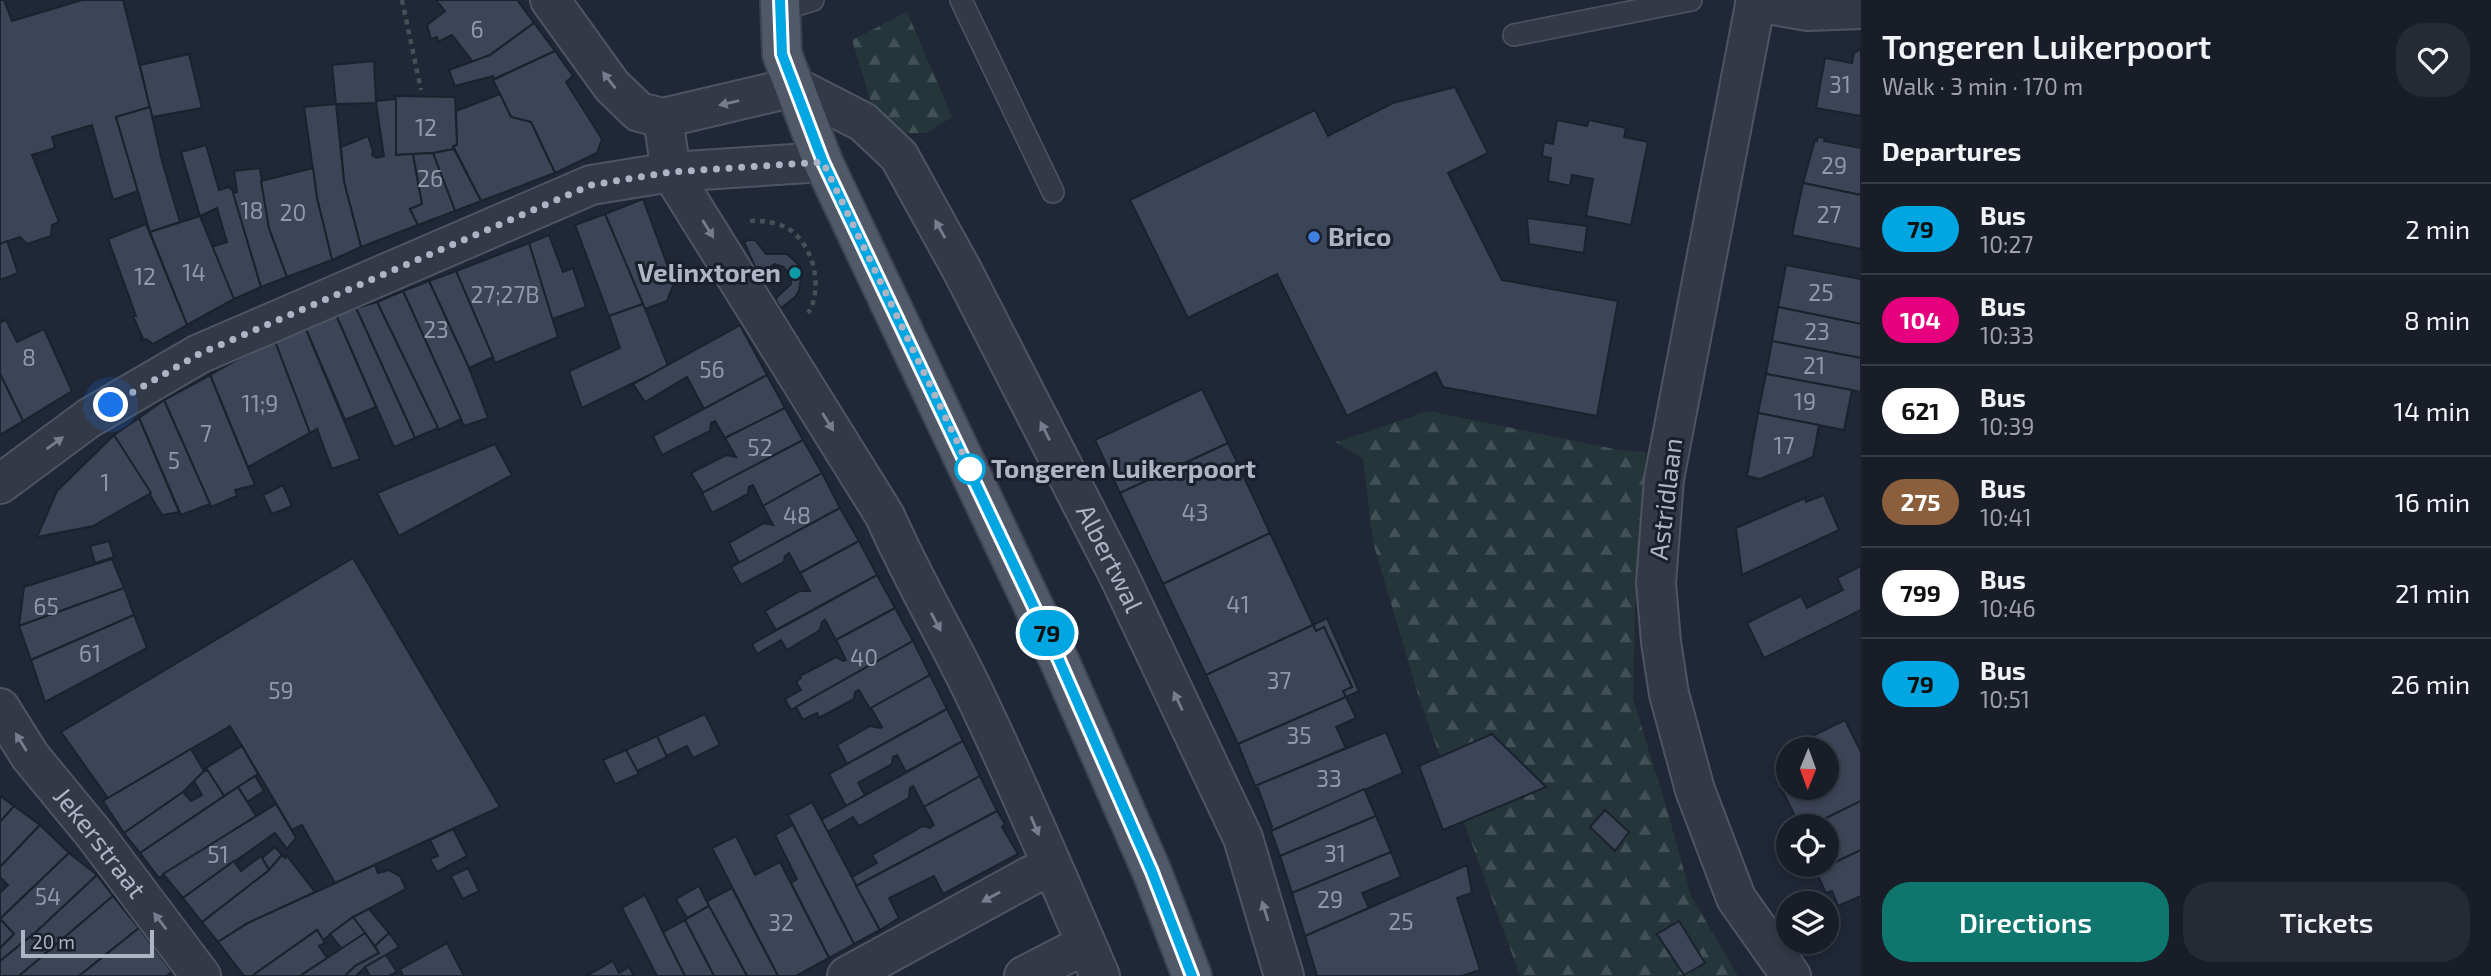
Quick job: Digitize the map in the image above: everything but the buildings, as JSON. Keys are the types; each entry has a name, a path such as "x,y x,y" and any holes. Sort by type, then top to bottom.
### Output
{"main road":[{"path":"791,3 782,54 823,162 1059,660 1152,872 1192,976"}],"street":[{"path":"550,0 612,86 639,112 663,118 795,87"},
{"path":"1750,1 1808,11 1861,9"},
{"name":"Astridlaan","path":"1750,1 1664,479 1656,583 1669,694 1695,790 1736,898 1791,976"},
{"name":"Albertwal","path":"795,87 863,122 899,156 962,270 1119,576 1243,838 1284,976"},
{"path":"663,118 671,172 885,516 906,564 975,694 1020,788 1093,960 1024,976"},
{"path":"0,484 89,418 199,354 591,185 671,172 823,162"},
{"name":"Jekerstraat","path":"0,708 30,756 95,835 201,976"},
{"path":"847,976 1030,876 1052,867"}],"lane":[{"path":"961,0 1053,192"},
{"path":"1514,35 1691,0"}],"path":[{"path":"402,0 421,90"},
{"path":"708,229 732,222 757,220 785,227 800,242 813,264 817,286 814,304 801,323 779,342"}],"green space":[{"path":"907,12 952,117 926,133 903,133 874,112 852,40"},
{"path":"1429,411 1619,450 1646,452 1635,610 1633,699 1691,896 1738,976 1520,976 1419,698 1373,542 1363,459 1336,442"}],"bus line":[{"name":"79","path":"780,0 782,54 823,162 1059,660 1152,872 1192,976"}],"place":[{"name":"Brico","path":"1314,237"},
{"name":"Velinxtoren","path":"795,273"},
{"name":"Tongeren Luikerpoort","path":"970,469"}],"route":[{"path":"111,405 199,354 591,185 671,172 823,162 975,479 970,469"}]}
